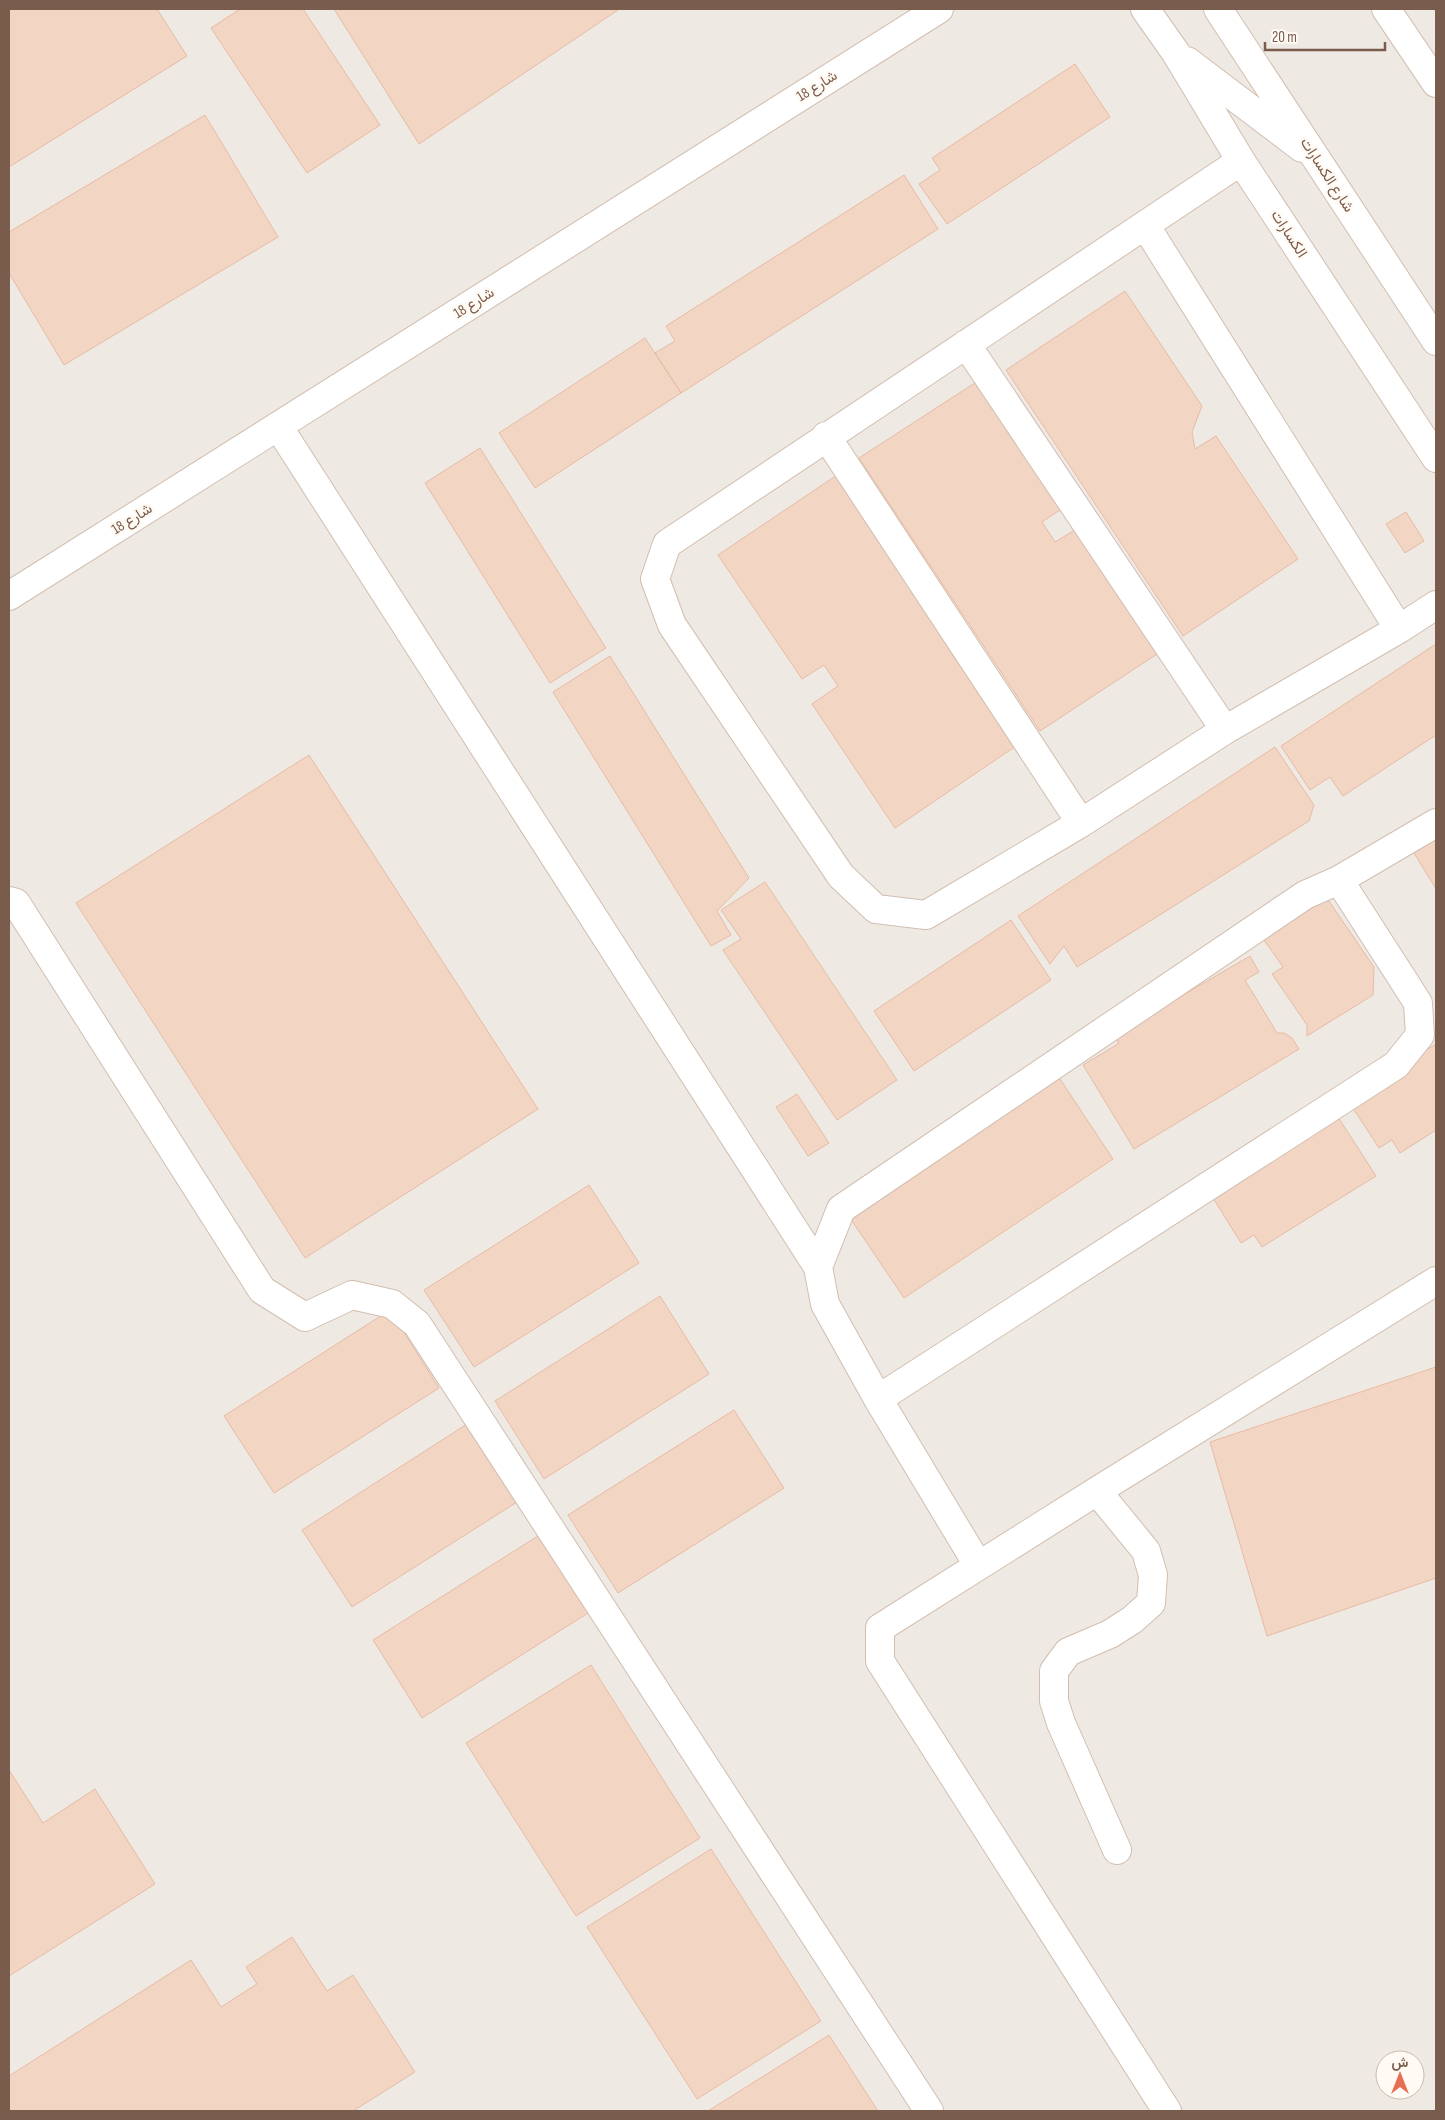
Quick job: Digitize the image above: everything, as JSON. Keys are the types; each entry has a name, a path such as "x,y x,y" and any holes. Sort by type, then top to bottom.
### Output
{"street":[{"name":"شارع 18","path":"9,596 939,9"},
{"name":"الكسارات","path":"1146,9 1176,52 1240,160 1436,458"},
{"name":"شارع الكسارات","path":"1218,9 1436,341"},
{"path":"1386,9 1436,83"},
{"path":"1176,52 1318,160"},
{"path":"1240,160 1145,226 666,544 654,579 672,625 841,876 876,909 926,915 1081,822 1225,730 1399,629 1436,605"},
{"path":"1145,226 1399,629"},
{"path":"966,344 1225,730"},
{"path":"278,426 818,1267 825,1304 878,1399 978,1565"},
{"path":"826,436 1081,822"},
{"path":"818,1267 841,1209 1305,895 1339,880 1436,823"},
{"path":"878,1399 1396,1065 1420,1035 1418,1004 1339,880"},
{"path":"9,900 16,903 262,1290 305,1317 352,1295 392,1304 417,1324 929,2111"},
{"path":"1167,2111 880,1661 880,1628 1097,1490 1436,1282"},
{"path":"1097,1490 1146,1552 1153,1575 1151,1603 1132,1620 1110,1634 1068,1652 1054,1671 1054,1701 1117,1850"}],"shaded area":[{"path":"9,9 1436,9 1436,2111 9,2111"}],"building":[{"path":"9,9 157,9 187,56 9,167"},
{"path":"240,9 303,9 380,125 307,173 211,28"},
{"path":"334,9 618,9 618,10 419,144"},
{"path":"1075,64 1110,117 947,224 919,184 940,170 932,158"},
{"path":"205,115 278,237 64,365 9,273 9,232"},
{"path":"904,175 938,229 681,393 655,353 675,341 666,326"},
{"path":"1125,291 1202,406 1192,432 1195,449 1216,436 1298,559 1183,636 1006,370"},
{"path":"645,338 681,393 535,488 499,433"},
{"path":"981,379 1066,506 1042,522 1055,542 1075,530 1157,654 1040,731 859,458"},
{"path":"480,448 606,648 550,683 425,483"},
{"path":"837,475 1019,744 895,828 812,704 838,686 824,665 802,679 718,555"},
{"path":"1406,512 1424,541 1405,553 1386,524"},
{"path":"1436,644 1436,735 1343,796 1330,777 1310,790 1281,746"},
{"path":"610,656 749,878 717,911 731,935 711,946 553,692"},
{"path":"1275,747 1314,805 1309,821 1077,967 1064,946 1050,964 1018,916"},
{"path":"309,755 538,1109 305,1258 76,903"},
{"path":"1436,832 1436,889 1411,848"},
{"path":"765,882 897,1080 837,1120 723,950 741,939 721,910"},
{"path":"1322,891 1374,967 1373,995 1307,1036 1307,1025 1272,974 1283,967 1259,933"},
{"path":"1011,920 1051,980 914,1071 874,1011"},
{"path":"1250,956 1259,972 1245,980 1277,1033 1284,1033 1292,1038 1299,1049 1134,1149 1083,1065 1118,1044 1118,1033"},
{"path":"1436,1044 1436,1130 1400,1153 1392,1140 1379,1148 1347,1099"},
{"path":"1058,1076 1113,1159 904,1298 848,1215"},
{"path":"797,1094 829,1143 808,1156 776,1107"},
{"path":"1336,1114 1376,1176 1262,1247 1254,1235 1241,1243 1210,1193"},
{"path":"589,1185 639,1263 474,1367 424,1290"},
{"path":"660,1296 709,1374 544,1479 495,1401"},
{"path":"390,1310 439,1388 274,1493 224,1416"},
{"path":"1436,1367 1436,1578 1267,1636 1210,1442"},
{"path":"734,1410 784,1488 618,1593 568,1515"},
{"path":"467,1424 517,1502 352,1607 302,1530"},
{"path":"538,1536 588,1613 422,1718 373,1640"},
{"path":"591,1665 700,1838 576,1916 466,1743"},
{"path":"9,1770 43,1823 95,1789 155,1884 9,1976"},
{"path":"711,1849 821,2021 697,2099 587,1927"},
{"path":"292,1937 327,1991 353,1975 415,2072 353,2111 9,2111 9,2076 191,1960 221,2007 257,1984 246,1967"},
{"path":"829,2035 878,2111 708,2111"}]}
